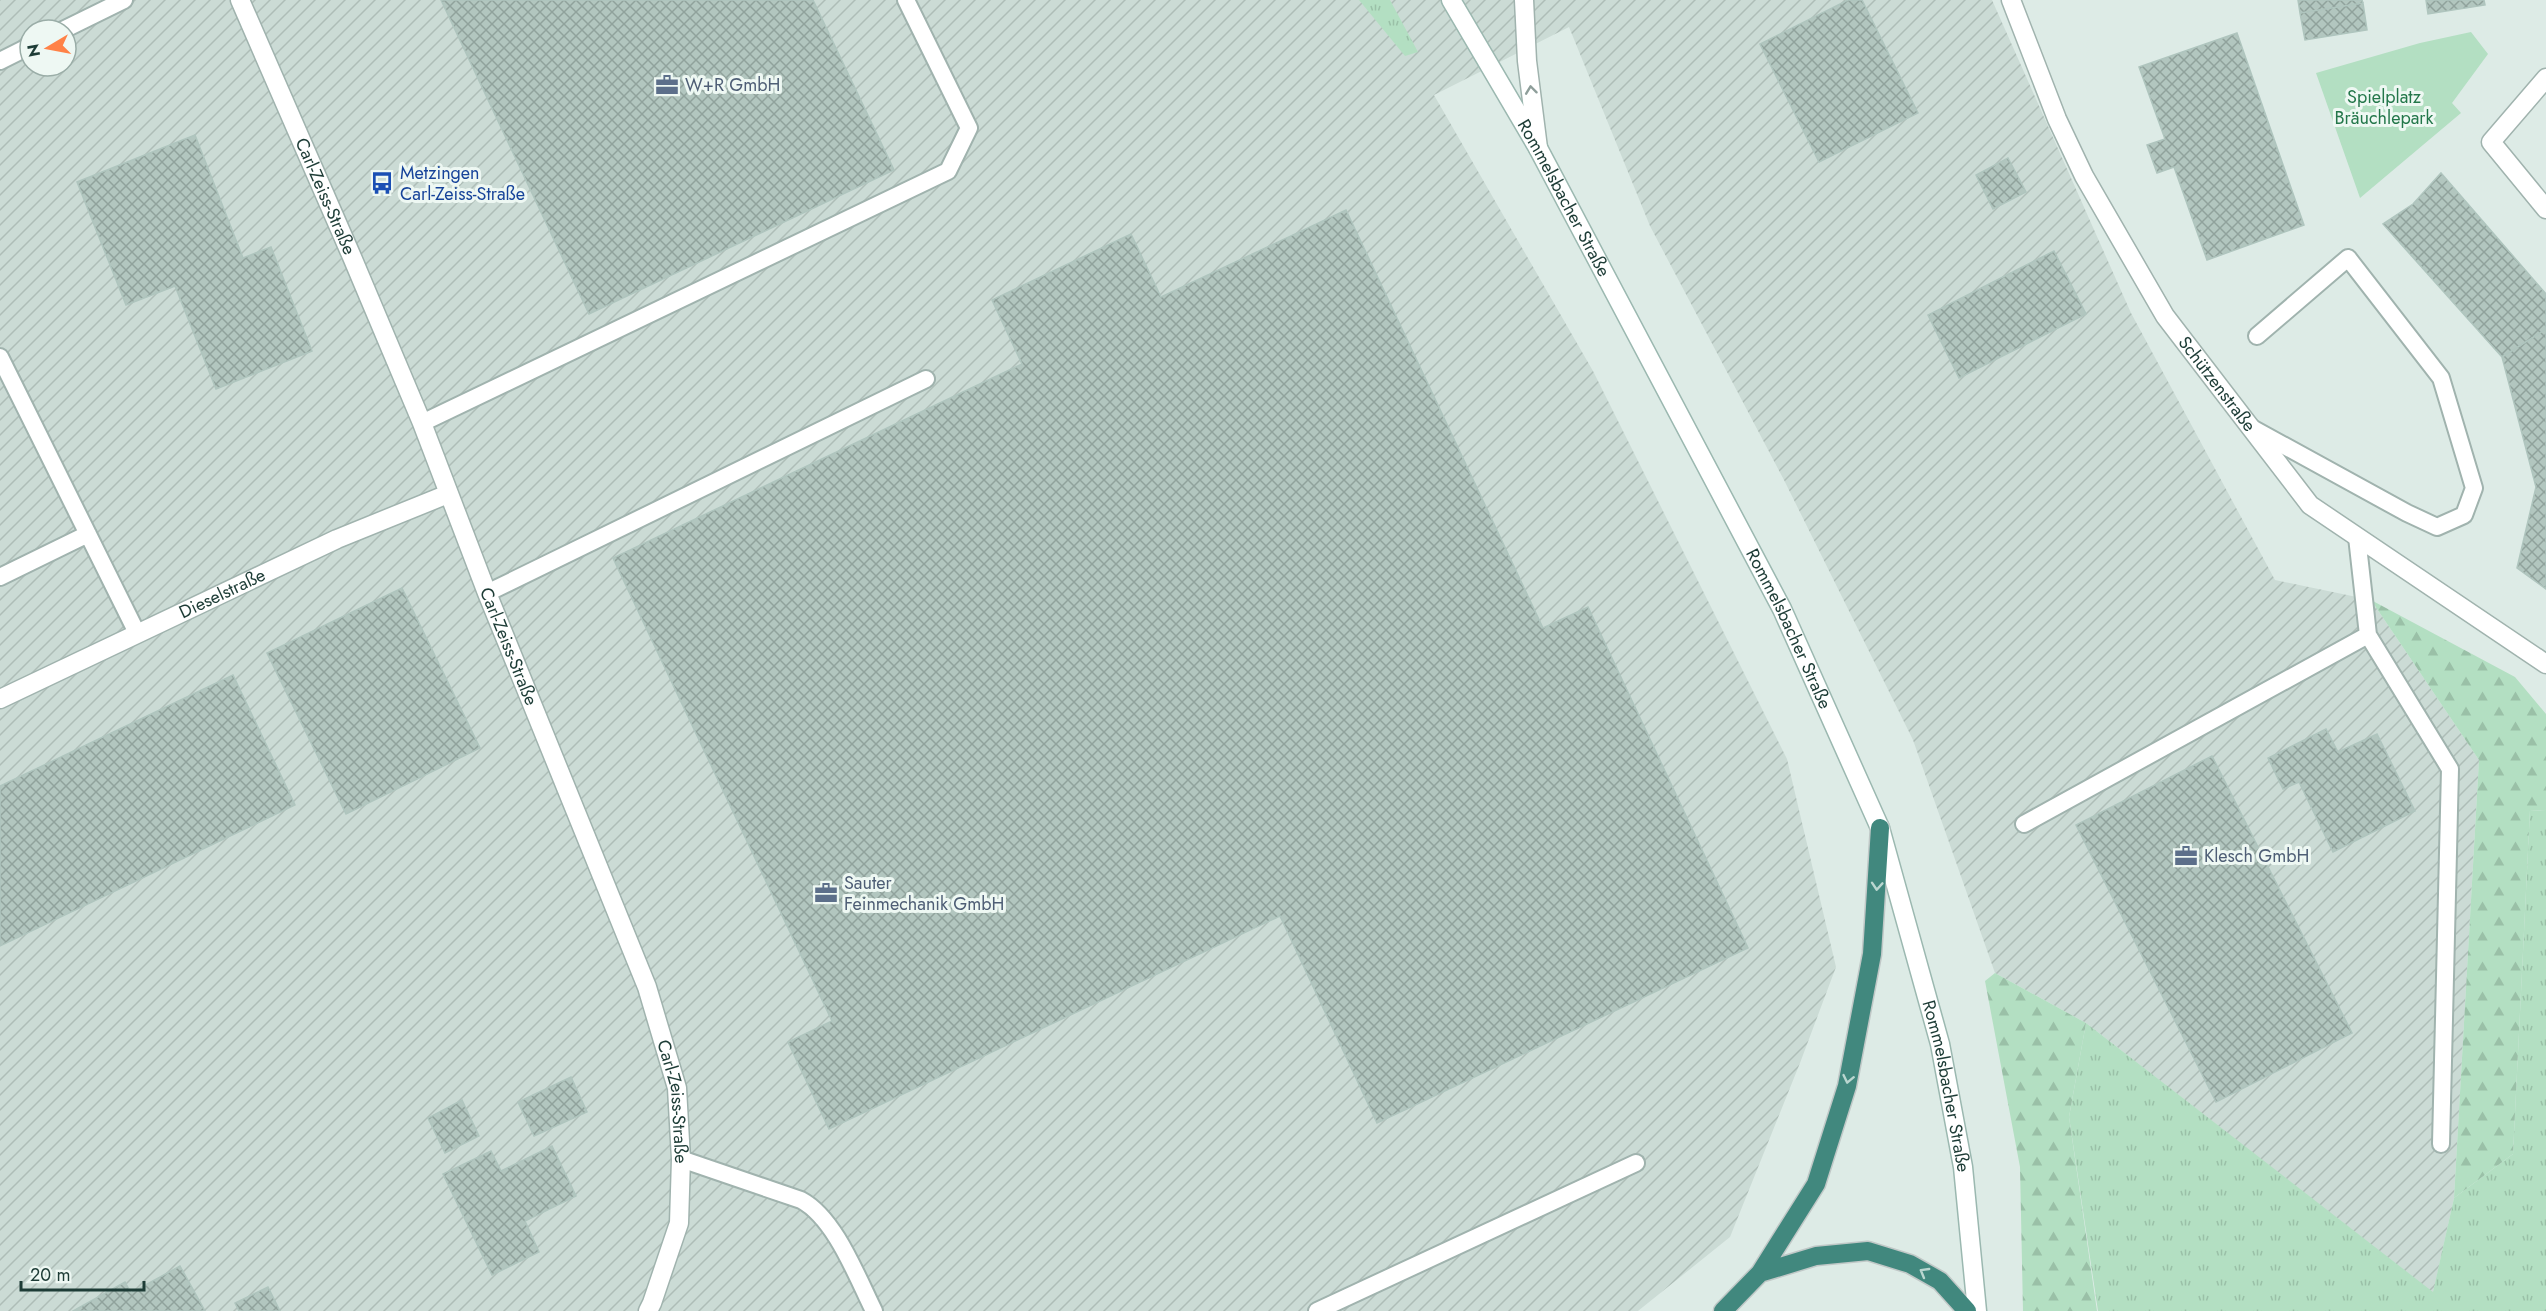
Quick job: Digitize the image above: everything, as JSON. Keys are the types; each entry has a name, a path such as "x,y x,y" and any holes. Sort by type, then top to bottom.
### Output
{"highway":[{"path":"1723,1311 1760,1273 1816,1184 1847,1086 1872,954 1881,828"},
{"path":"1760,1273 1816,1256 1868,1251 1910,1264 1940,1281 1967,1311"}],"street":[{"name":"Carl-Zeiss-Straße","path":"240,0 348,246 422,423 448,494 647,987 677,1088 681,1159 679,1223 648,1311"},
{"name":"Rommelsbacher Straße","path":"1451,0 1538,148 1782,609 1881,828 1940,1044 1963,1167 1977,1311"},
{"path":"1524,0 1527,61 1538,148"},
{"name":"Schützenstraße","path":"2011,0 2058,119 2084,176 2165,316 2310,505 2546,664"},
{"path":"2546,78 2491,142 2546,209"},
{"name":"Dieselstraße","path":"0,699 337,539 448,494"}],"lane":[{"path":"78,23 124,0"},
{"path":"422,423 948,171 969,128 906,0"},
{"path":"0,61 18,52"},
{"path":"2248,425 2407,513 2437,527 2464,515 2474,488 2441,378 2348,258 2257,336"},
{"path":"0,357 137,633"},
{"path":"488,593 926,379"},
{"path":"0,578 88,534"},
{"path":"2357,537 2368,635 2450,769 2441,1144"},
{"path":"2024,824 2368,635"},
{"path":"681,1159 801,1200 813,1207 824,1218 874,1311"},
{"path":"1317,1311 1636,1163"}],"shaded area":[{"path":"0,0 1992,0 2131,313 2275,580 2371,600 2479,760 2454,1198 2433,1293 2086,1023 1995,973 1913,740 1784,480 1650,226 1569,27 1434,95 1593,371 1787,759 1836,967 1730,1237 1638,1311 0,1311"}],"green space":[{"path":"1359,0 1390,0 1418,52 1405,56"},
{"name":"Spielplatz Bräuchlepark","path":"2471,32 2488,54 2452,103 2461,113 2360,198 2316,73 2420,43"},
{"path":"2371,600 2515,677 2546,714 2546,811 2530,810 2513,1154 2454,1198 2479,760"},
{"path":"2530,810 2546,811 2546,1311 2098,1311 2069,1117 2086,1023 2433,1292 2454,1198 2513,1154"},
{"path":"1995,973 2086,1023 2069,1117 2097,1311 2023,1311 2020,1167 1985,981"}],"building":[{"name":"W+R GmbH","path":"441,0 813,0 894,170 589,314"},
{"path":"1848,0 1862,0 1918,113 1819,162 1760,44"},
{"path":"2298,0 2362,0 2363,3 2300,13"},
{"path":"2426,0 2484,0 2485,5 2428,14"},
{"path":"2363,3 2367,30 2305,40 2300,13"},
{"path":"2237,33 2304,225 2207,260 2174,167 2157,173 2147,145 2165,139 2139,67"},
{"path":"195,135 243,258 271,247 312,351 216,389 175,286 126,305 77,182"},
{"path":"2008,158 2026,192 1993,209 1976,175"},
{"path":"2441,173 2546,294 2546,329 2502,357 2383,224 2413,204"},
{"path":"1346,210 1543,628 1588,607 1748,948 1377,1123 1280,916 829,1129 788,1042 832,1021 613,558 1022,364 992,300 1131,234 1161,297"},
{"path":"2054,251 2086,314 1959,378 1928,315"},
{"path":"2546,329 2546,589 2517,568 2536,487 2502,357"},
{"path":"402,588 480,748 346,814 267,653"},
{"path":"233,675 295,805 0,946 0,786"},
{"path":"2326,729 2338,752 2377,734 2415,811 2333,852 2299,782 2283,789 2268,758"},
{"path":"2212,756 2352,1033 2216,1102 2076,825"},
{"path":"571,1077 587,1112 534,1136 518,1102"},
{"path":"462,1100 479,1136 445,1153 428,1118"},
{"path":"552,1146 576,1196 525,1221 539,1252 492,1275 443,1174 491,1151 501,1171"},
{"path":"180,1266 205,1311 73,1311 125,1282 131,1293"},
{"path":"268,1287 280,1311 239,1311 235,1303"}],"place":[{"name":"W+R GmbH","path":"667,85"},
{"name":"Metzingen Carl-Zeiss-Straße","path":"382,183"},
{"name":"Klesch GmbH","path":"2186,856"},
{"name":"Sauter Feinmechanik GmbH","path":"826,893"}]}
